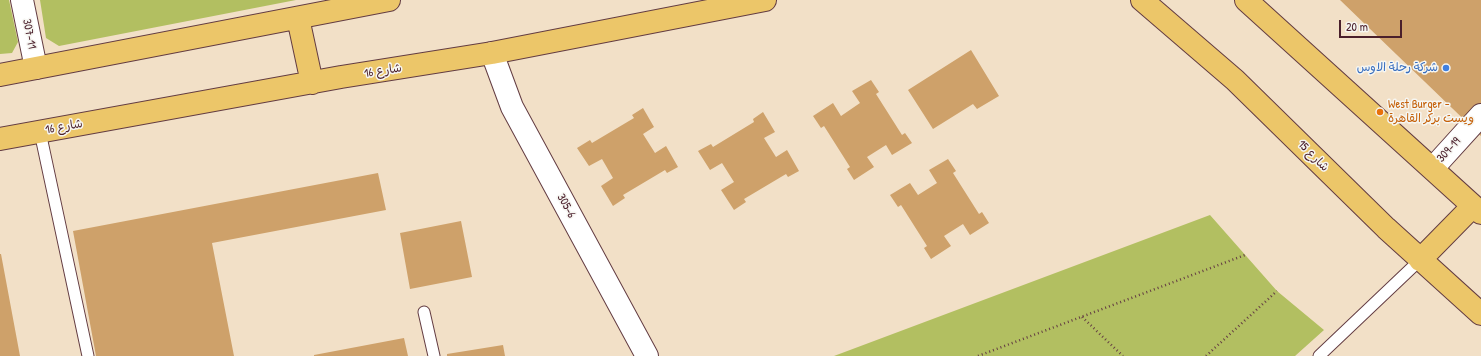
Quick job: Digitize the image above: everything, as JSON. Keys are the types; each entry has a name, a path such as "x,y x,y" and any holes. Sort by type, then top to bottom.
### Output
{"main road":[{"path":"0,75 389,0"},
{"name":"شارع 16","path":"0,139 492,52 765,0"},
{"name":"شارع 15","path":"1142,0 1235,80 1420,260 1481,314"},
{"path":"1249,1 1433,168 1477,210 1420,260"},
{"path":"298,18 312,83"}],"street":[{"name":"307-11","path":"22,0 36,68"},
{"name":"305-6","path":"492,52 512,107 647,356"},
{"name":"309-19","path":"1433,168 1481,115"}],"lane":[{"path":"40,132 88,356"},
{"path":"1319,356 1420,260"},
{"path":"424,312 434,356"}],"path":[{"path":"978,356 1245,255"},
{"path":"1206,356 1277,291"},
{"path":"1082,317 1123,356"}],"green space":[{"path":"0,0 9,0 18,42 12,53 0,54"},
{"path":"40,0 296,0 59,46 46,38"},
{"path":"1210,215 1277,291 1324,330 1295,356 834,356"}],"building":[{"name":"شركة رحلة الاوس","path":"1340,0 1481,0 1481,136"},
{"path":"971,50 999,96 977,109 973,104 933,129 908,90"},
{"path":"871,80 879,92 876,94 902,135 905,133 912,143 892,155 886,145 867,157 874,167 854,180 847,169 850,167 824,126 821,128 813,116 833,103 841,116 860,103 852,91"},
{"path":"643,108 654,127 643,134 655,153 666,146 678,167 667,173 665,170 623,195 625,198 613,206 601,186 613,178 602,159 589,166 577,148 590,140 592,143 634,118 632,115"},
{"path":"763,112 775,132 764,138 776,157 787,150 799,171 788,177 786,174 744,199 746,202 734,210 721,190 734,182 722,163 710,170 698,151 711,144 713,147 754,122 753,119"},
{"path":"948,159 956,171 953,173 979,214 982,212 989,223 970,235 963,224 944,236 951,246 931,259 924,248 927,246 901,205 898,207 890,195 910,183 918,195 937,183 929,170"},
{"path":"378,173 386,210 212,243 234,356 96,356 73,231"},
{"path":"461,221 472,277 410,289 400,233"},
{"path":"1,254 20,356 0,356"},
{"path":"404,338 408,356 314,356 314,355"},
{"path":"503,345 505,356 447,356 447,354"}],"place":[{"name":"شركة رحلة الاوس","path":"1446,68"},
{"name":"West Burger - ويست بركر القاهرة","path":"1380,112"}]}
